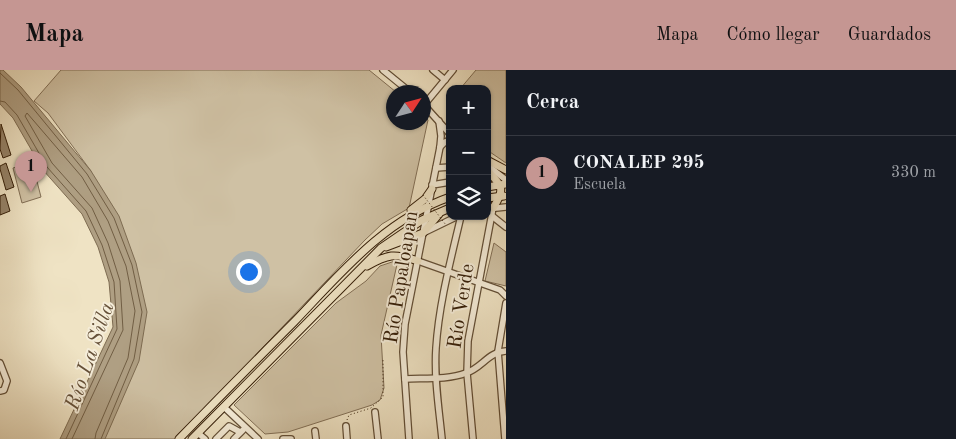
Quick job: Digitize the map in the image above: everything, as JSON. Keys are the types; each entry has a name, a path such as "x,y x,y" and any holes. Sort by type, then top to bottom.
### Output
{"main road":[{"path":"491,162 506,170"},
{"path":"491,175 504,183"},
{"path":"491,186 504,183"},
{"path":"491,211 504,196 504,183"},
{"path":"432,188 436,202 446,209"},
{"path":"406,218 410,210 425,199 432,188"},
{"path":"491,198 504,196"},
{"path":"179,439 369,245 406,218 428,205 446,198"},
{"path":"192,439 381,248 425,218 446,209"},
{"path":"381,248 423,233 446,209"},
{"path":"358,271 379,259 391,255 399,255 418,261"},
{"path":"271,359 280,346 278,338"}],"street":[{"path":"383,70 401,85"},
{"path":"433,70 445,80"},
{"path":"431,96 453,70"},
{"path":"431,112 447,130"},
{"name":"Río Papaloapan","path":"409,439 404,352 405,324 440,147 439,121"},
{"path":"440,147 446,143"},
{"path":"436,168 446,168"},
{"path":"491,169 504,183"},
{"path":"432,188 446,183"},
{"path":"506,207 491,211 506,227"},
{"path":"423,233 451,220"},
{"path":"442,439 436,378 436,337 458,220"},
{"name":"Río Verde","path":"473,439 467,373 468,341 490,220"},
{"path":"418,261 500,290 506,296"},
{"path":"505,439 498,351 506,303"},
{"path":"405,379 436,378 467,373 498,351 506,351"},
{"path":"0,363 7,382 4,390 0,391"},
{"path":"224,408 242,430"},
{"path":"375,412 378,439"},
{"path":"216,439 230,426 258,439"},
{"path":"346,426 347,439"},
{"path":"234,439 242,430"},
{"path":"315,431 316,439"},
{"path":"198,433 205,439"},
{"path":"285,439 291,439"}],"path":[{"path":"424,195 446,225"},
{"path":"346,426 350,414 371,408 383,397 383,358"}],"shaded area":[{"path":"61,70 369,70 387,85 386,130 426,130 409,208 382,224 365,240 176,439 88,439 134,341 91,171 48,113 34,101"},
{"path":"476,70 506,70 506,163 491,153 491,85 463,85"},
{"path":"32,162 41,197 22,203 13,168"},
{"path":"494,243 506,252 506,286 485,281"},
{"path":"398,260 381,335 384,388 380,400 372,405 288,432 265,434 234,405 336,303 366,281 380,266"}],"water":[{"path":"0,70 3,70 21,87 91,171 119,216 136,263 147,312 139,361 105,439 60,439 113,327 109,282 98,247 82,214 43,170 13,118 0,104"}],"building":[{"path":"1,124 11,155 3,158 0,149"},
{"path":"6,163 14,187 6,190 0,166"},
{"path":"5,194 10,211 0,215 0,196"}],"place":[{"name":"CONALEP 295","path":"31,192"}],"water label":[{"name":"Río La Silla","path":"89,356"}]}
